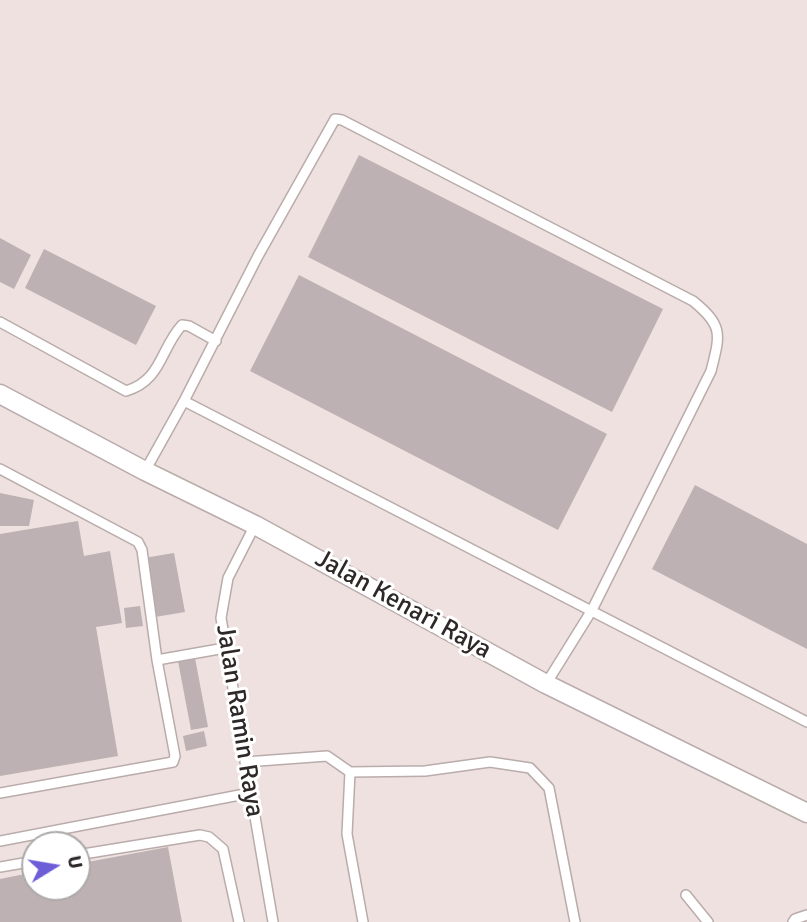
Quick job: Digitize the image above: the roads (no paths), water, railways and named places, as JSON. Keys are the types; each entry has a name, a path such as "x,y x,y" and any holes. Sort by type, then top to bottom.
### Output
{"street":[{"name":"Jalan Kenari Raya","path":"0,394 145,471 255,525 546,684 807,813"}],"lane":[{"path":"145,471 216,341 258,256 336,118 693,301 710,314 719,334 711,371 592,610 546,684"},
{"path":"0,322 126,391 140,387 151,377 182,325 186,324 216,341"},
{"path":"184,401 807,722"},
{"path":"0,469 138,542 142,550 175,757 173,762 0,793"},
{"name":"Jalan Ramin Raya","path":"255,525 228,578 221,618 273,922"},
{"path":"158,660 225,649"},
{"path":"245,762 327,756 350,772 425,771 490,762 530,768 549,788 575,922"},
{"path":"350,772 347,834 363,922"},
{"path":"0,841 250,793"},
{"path":"91,853 200,835 209,837 223,849 239,922"},
{"path":"0,867 21,863"},
{"path":"686,895 708,922"},
{"path":"793,922 807,915"}]}
